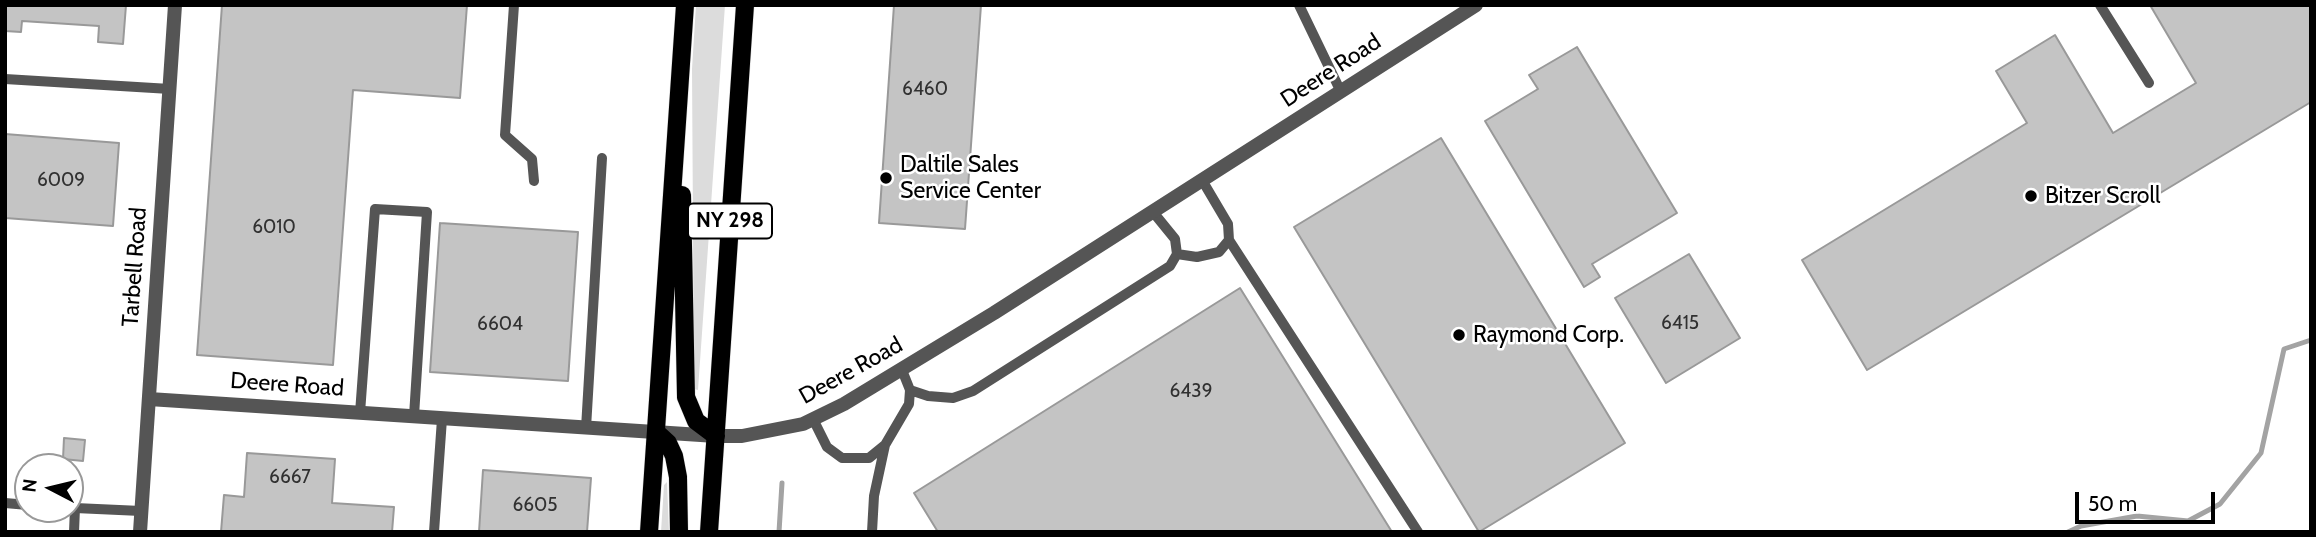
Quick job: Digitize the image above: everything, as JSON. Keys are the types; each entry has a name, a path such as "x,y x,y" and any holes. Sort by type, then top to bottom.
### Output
{"main road":[{"name":"NY 298","path":"649,532 685,5"},
{"name":"NY 298","path":"709,532 745,5"},
{"path":"677,121 686,263 687,397 696,421 716,436"},
{"path":"656,432 668,443 674,456 678,477 679,532"}],"street":[{"name":"Tarbell Road","path":"140,532 175,5"},
{"name":"Deere Road","path":"149,399 716,436 779,430 813,419 902,370 1341,92 1468,7"}],"lane":[{"path":"514,5 505,135 532,159 534,181"},
{"path":"1299,5 1341,92"},
{"path":"2100,5 2149,83"},
{"path":"5,79 170,89"},
{"path":"586,428 602,158"},
{"path":"1202,180 1228,224 1229,240 1418,532"},
{"path":"360,413 375,208 427,212 414,416"},
{"path":"910,390 928,396 953,398 973,391 1170,266 1177,254 1175,239 1153,212"},
{"path":"1177,254 1197,257 1219,252 1229,240"},
{"path":"872,532 874,496 885,446 909,404 910,390 902,370"},
{"path":"434,532 442,419"},
{"path":"813,419 827,447 842,458 869,458 885,446"},
{"path":"84,509 141,511"}],"shaded area":[{"path":"696,5 725,5 698,390 694,389 692,69"},
{"path":"667,482 669,532 661,532 664,485"}],"building":[{"path":"5,5 126,5 123,44 98,42 99,26 22,21 21,32 5,31"},
{"path":"222,5 467,5 460,98 353,90 333,365 197,355"},
{"path":"894,5 981,5 965,229 879,223"},
{"name":"Bitzer Scroll","path":"2150,5 2311,5 2311,102 1867,370 1802,260 2027,123 1996,71 2055,35 2113,133 2196,83"},
{"path":"1577,47 1677,213 1592,264 1600,277 1584,287 1485,121 1538,89 1529,75"},
{"path":"5,134 119,143 113,226 5,218"},
{"name":"Raymond Corp.","path":"1441,138 1625,443 1479,532 1294,227"},
{"path":"440,223 578,232 568,381 430,372"},
{"path":"1689,254 1740,338 1666,383 1615,298"},
{"path":"1240,288 1392,532 938,532 914,493"},
{"path":"64,438 85,440 84,453 63,453"},
{"path":"247,453 335,459 332,503 394,507 392,532 221,532 224,495 244,497"},
{"path":"483,470 591,478 587,532 479,532"}],"waterway":[{"path":"2068,532 2081,526 2137,516 2188,521 2220,504 2261,453 2284,349 2311,340"},
{"path":"779,532 782,483"}],"place":[{"name":"Daltile Sales Service Center","path":"886,178"},
{"name":"Bitzer Scroll","path":"2031,196"},
{"name":"Raymond Corp.","path":"1459,335"}]}
